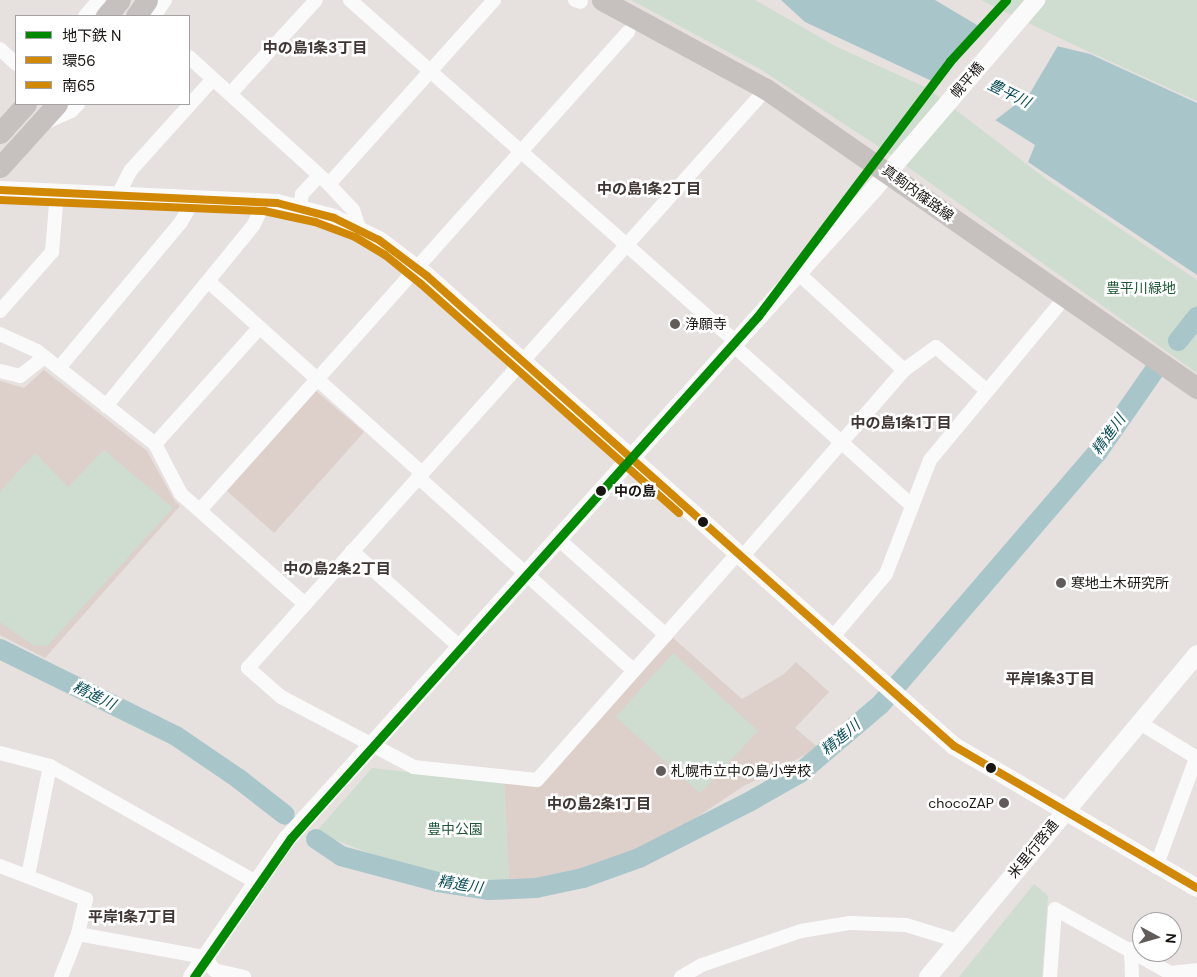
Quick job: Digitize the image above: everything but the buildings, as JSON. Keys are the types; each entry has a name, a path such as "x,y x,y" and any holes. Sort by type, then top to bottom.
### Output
{"main road":[{"path":"107,15 120,0"},
{"path":"137,15 147,0"},
{"name":"真駒内篠路線","path":"602,0 766,89 893,166 1197,388"},
{"path":"0,167 56,105"},
{"path":"0,132 22,106"}],"street":[{"path":"85,15 99,0"},
{"path":"155,15 165,0"},
{"path":"230,94 316,0"},
{"path":"350,0 627,244 841,443 910,504"},
{"path":"300,207 302,194 324,180 431,71 494,0"},
{"name":"幌平橋","path":"192,977 211,968 256,882 287,839 630,456 798,273 1036,0"},
{"path":"200,510 628,32"},
{"path":"0,49 15,63"},
{"path":"190,58 324,180 353,210 359,228"},
{"path":"190,105 213,79"},
{"path":"759,97 248,668 281,697 372,743 414,767 538,780 841,443 904,370 936,347 986,390"},
{"path":"35,127 71,111 77,105"},
{"path":"118,195 131,170 190,105"},
{"path":"0,190 265,201 300,207 359,228 418,268 954,746 1156,867 1197,888"},
{"path":"0,311 52,252 57,193"},
{"path":"59,368 182,222 195,198"},
{"path":"106,406 253,226 265,201"},
{"path":"798,273 904,370"},
{"path":"209,282 634,672"},
{"path":"832,638 886,574 910,504 930,460 986,390 1057,307"},
{"path":"155,444 259,328"},
{"path":"0,334 44,357 155,444 181,494 305,604"},
{"path":"0,371 20,376 44,357"},
{"path":"557,538 666,636"},
{"path":"352,551 459,646"},
{"name":"米里行啓通","path":"928,977 1197,654"},
{"path":"1140,723 1197,758 1156,867"},
{"path":"0,753 50,766 256,882"},
{"path":"28,876 50,766"},
{"path":"0,866 86,899 78,934 60,977"},
{"path":"1050,977 1055,909 1131,949 1170,973 1197,970"},
{"path":"681,977 702,966 801,931 850,923 906,925 958,941"},
{"path":"78,934 244,977"},
{"path":"1131,949 1132,977"}],"shaded area":[{"path":"44,370 147,451 174,500 180,506 45,658 0,635 0,381 24,388"},
{"path":"316,391 364,432 274,533 227,491"},
{"name":"札幌市立中の島小学校","path":"673,638 742,699 784,674 796,662 829,692 795,728 819,748 742,787 688,823 622,858 561,879 509,882 504,783 538,786"}],"green space":[{"name":"豊平川緑地","path":"631,0 755,0 835,46 927,88 1046,179 1197,280 1197,373 881,148 760,69"},
{"path":"981,0 1197,0 1197,101 1070,43"},
{"path":"104,450 173,508 47,646 33,645 0,622 0,492 35,453 68,487"},
{"path":"673,653 758,731 700,793 616,717"},
{"name":"豊中公園","path":"372,768 504,783 509,882 449,880 404,867 316,832"},
{"path":"1034,884 1048,896 1042,977 959,977"}],"water":[{"name":"豊平川","path":"781,0 935,0 982,28 1090,54 1197,103 1197,275 1028,162 1035,145 936,83 805,22"}],"pier":[{"path":"987,26 1059,44 1030,93 993,122 936,86"}],"waterway":[{"name":"精進川","path":"1178,341 1197,317"},
{"name":"精進川","path":"316,839 341,856 438,882 489,890 536,888 583,878 639,858 749,802 800,773 880,705 1097,453 1154,371"},
{"name":"精進川","path":"0,649 176,736 239,779 285,815"}],"metro line":[{"name":"N","path":"194,977 291,838 758,316 950,61 1006,0"}],"transit line":[{"name":"環56","path":"0,190 277,203 334,218 379,240 427,276 954,746 1197,888"},
{"name":"南65","path":"0,200 264,211 315,222 355,237 385,255 421,284 679,513"}],"place":[{"name":"浄願寺","path":"675,324"},
{"name":"中の島","path":"601,491"},
{"name":"寒地土木研究所","path":"1061,583"},
{"name":"札幌市立中の島小学校","path":"661,771"},
{"name":"chocoZAP","path":"1004,803"}],"district":[{"name":"中の島1条3丁目","path":"315,49"},
{"name":"中の島1条2丁目","path":"649,190"},
{"name":"中の島1条1丁目","path":"901,424"},
{"name":"中の島2条2丁目","path":"337,570"},
{"name":"平岸1条3丁目","path":"1050,680"},
{"name":"中の島2条1丁目","path":"599,805"},
{"name":"平岸1条7丁目","path":"132,918"}]}
